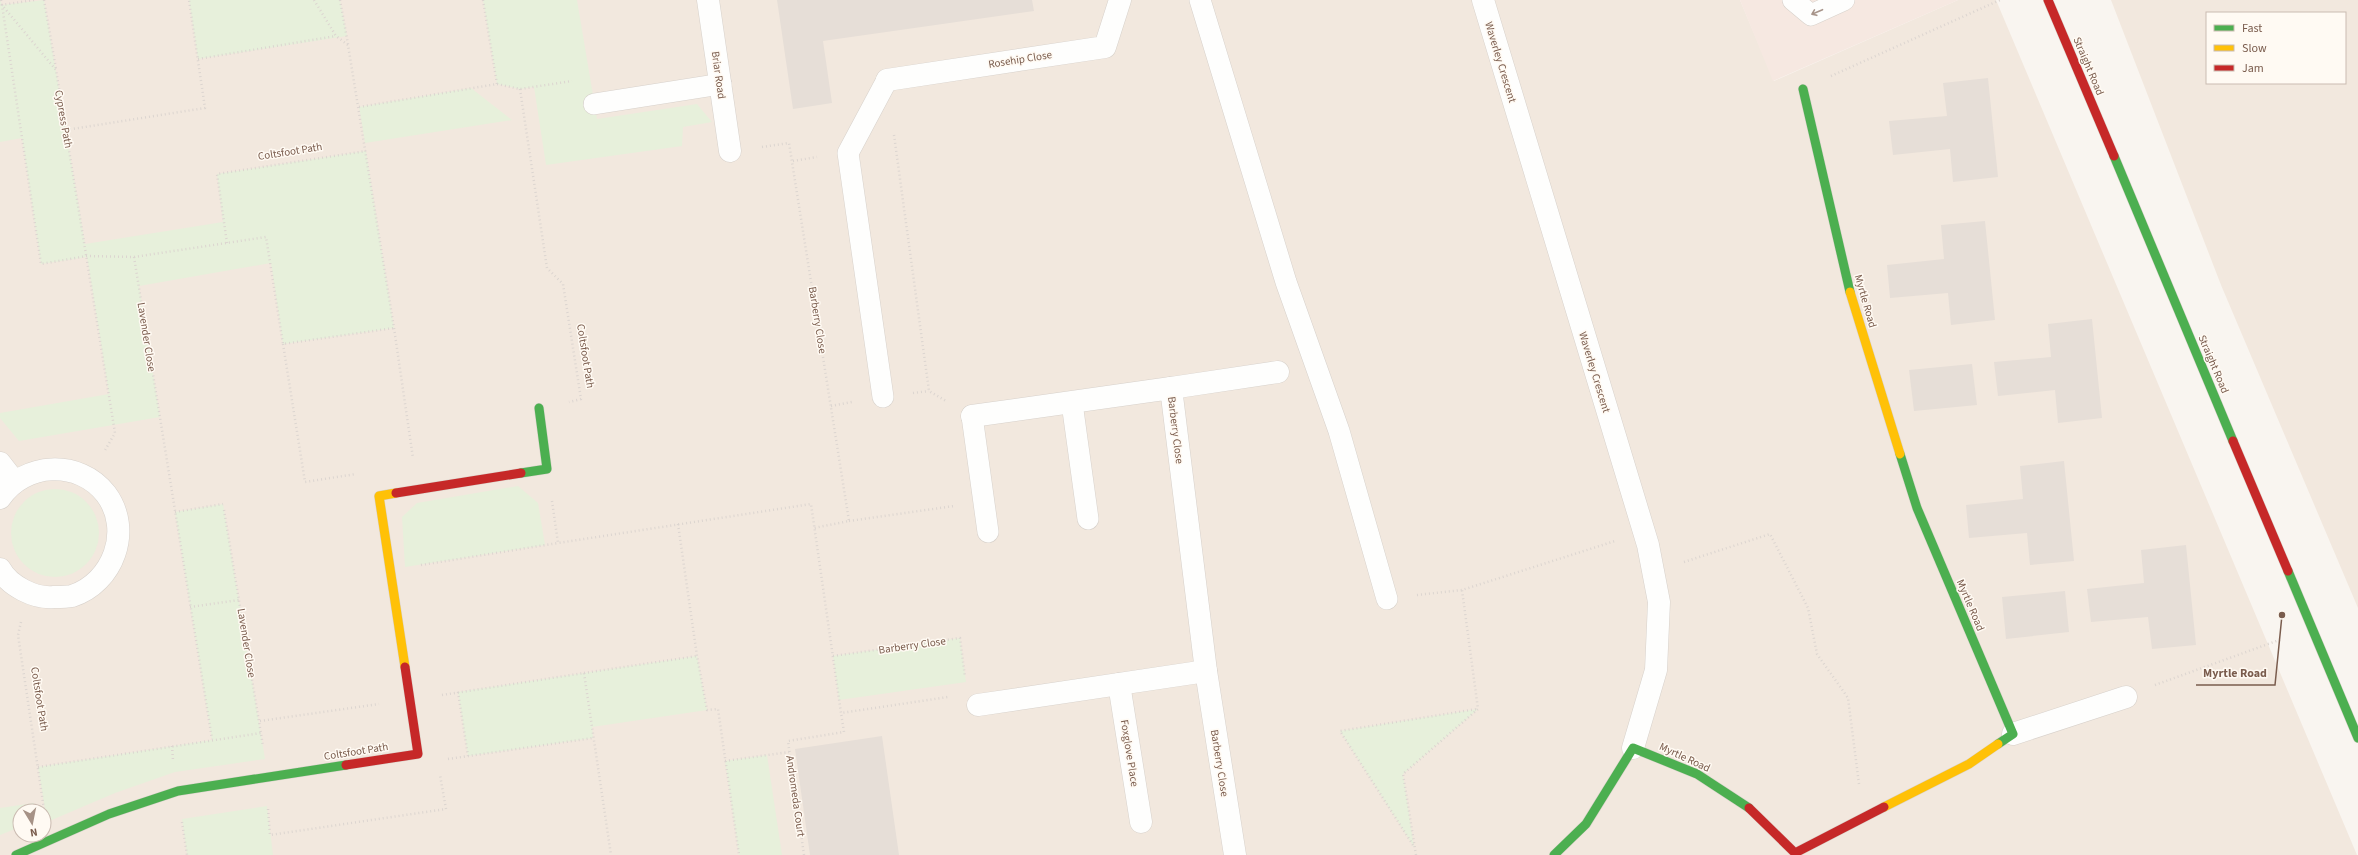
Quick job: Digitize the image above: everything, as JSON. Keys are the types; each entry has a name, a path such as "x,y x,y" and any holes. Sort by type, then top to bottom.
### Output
{"street":[{"name":"Briar Road","path":"708,0 730,151"},
{"name":"Rosehip Close","path":"887,80 1105,46 1120,0"},
{"name":"Waverley Crescent","path":"1482,0 1644,532 1659,602 1656,670 1633,748"},
{"name":"Straight Road","path":"2048,0 2358,738"},
{"name":"Myrtle Road","path":"1633,748 1697,774 1737,799 1796,854 1969,764 2013,734 1917,508 1851,296 1803,89"},
{"path":"1171,388 1278,372"},
{"name":"Barberry Close","path":"972,416 1171,388 1206,671 1235,855"},
{"path":"379,496 547,469 538,408"},
{"path":"0,463 14,481"},
{"path":"0,498 14,481 38,470 60,468 90,479 106,494 116,514 119,536 114,558 108,569 92,586 72,596 49,598 27,593 8,580 0,569"},
{"name":"Coltsfoot Path","path":"52,839 109,814 178,791 418,754 411,699 379,496"},
{"path":"973,699 1119,684 1206,671"},
{"name":"Foxglove Place","path":"1119,684 1141,822"},
{"path":"2013,734 2126,696"},
{"path":"1554,855 1586,824 1633,748"},
{"name":"Coltsfoot Path","path":"16,855 43,843"}],"lane":[{"path":"1200,0 1286,282 1339,431 1387,599"},
{"path":"1793,0 1811,15 1844,0"},
{"path":"883,397 848,153 887,80"},
{"path":"594,104 721,84"},
{"path":"1072,403 1088,519"},
{"path":"972,416 988,532"}],"path":[{"path":"1,0 42,264 87,256 134,257 266,237 305,482 375,470 379,496"},
{"path":"2,5 34,0"},
{"name":"Cypress Path","path":"44,0 115,433 90,479"},
{"path":"66,130 205,108 189,0"},
{"path":"314,0 336,36 348,45"},
{"path":"340,0 359,107 418,490"},
{"path":"483,0 497,84"},
{"path":"1803,89 2000,0"},
{"path":"2,5 56,70"},
{"path":"0,24 5,23"},
{"path":"198,59 336,36"},
{"path":"359,107 497,84 520,89 590,78 594,104"},
{"path":"887,80 929,391 972,416"},
{"name":"Coltsfoot Path","path":"520,89 547,268 563,284 580,399 538,408"},
{"name":"Barberry Close","path":"730,151 789,143 849,522"},
{"name":"Coltsfoot Path","path":"227,243 217,174 366,151"},
{"name":"Lavender Close","path":"134,257 212,739"},
{"path":"283,344 394,328"},
{"path":"547,469 558,543"},
{"path":"814,528 984,501"},
{"path":"175,512 223,504"},
{"path":"390,570 811,504 841,713 973,699"},
{"name":"Lavender Close","path":"224,510 260,721 267,777 270,835 446,809 439,767"},
{"path":"678,524 697,656 707,710 718,709 739,855"},
{"path":"1387,599 1462,590 1644,532"},
{"path":"1653,573 1770,534 1808,608 1817,654 1848,698 1864,818"},
{"path":"1462,590 1478,709"},
{"path":"190,607 239,600"},
{"path":"2126,696 2212,663 2313,629"},
{"name":"Coltsfoot Path","path":"18,635 43,803"},
{"name":"Barberry Close","path":"833,656 960,638 973,699"},
{"path":"260,721 697,656"},
{"path":"584,673 610,855"},
{"path":"458,692 468,756"},
{"path":"1416,855 1402,774 1478,709"},
{"path":"1414,847 1340,731 1478,709"},
{"name":"Andromeda Court","path":"804,855 788,741 844,732 841,713"},
{"path":"38,767 212,739 261,733"},
{"path":"446,759 593,738"},
{"path":"726,762 789,752"}],"shaded area":[{"path":"0,0 1740,0 1774,81 1958,0 1996,0 2357,855 0,855"},
{"path":"1740,0 1958,0 1773,81"},
{"path":"2111,0 2358,0 2358,608 2221,285"}],"green space":[{"path":"0,0 2,5 44,0 85,244 223,222 217,174 366,151 394,328 283,344 271,263 139,286 160,417 19,441 0,418 0,413 109,394 87,257 41,264 22,138 0,142"},
{"path":"189,0 340,0 347,36 198,59"},
{"path":"483,0 577,0 597,119 697,104 712,122 683,127 682,146 546,165 534,87 520,89 497,84"},
{"path":"471,88 512,120 365,143 359,107"},
{"path":"518,486 538,503 545,545 405,567 402,517 417,503"},
{"path":"55,489 72,492 80,496 92,508 96,516 99,533 96,550 92,558 80,570 72,574 55,577 38,574 30,570 18,558 14,550 11,533 14,516 18,508 30,496 38,492"},
{"path":"223,504 265,759 175,772 115,793 52,820 52,803 44,803 38,767 212,740 175,512"},
{"path":"960,638 966,682 839,700 833,656"},
{"path":"697,656 707,710 592,727 593,738 468,756 458,692"},
{"path":"1478,709 1403,774 1414,847 1340,731"},
{"path":"767,755 782,855 739,855 725,761"},
{"path":"12,806 12,830 0,835 0,808"},
{"path":"267,806 273,855 187,855 182,819"}],"building":[{"path":"777,0 1032,0 1034,11 823,41 832,103 793,109"},
{"path":"1988,78 1998,177 1953,182 1950,149 1893,155 1889,121 1947,116 1943,83"},
{"path":"1985,221 1995,320 1951,325 1948,293 1890,298 1887,265 1944,259 1941,225"},
{"path":"2092,319 2102,418 2058,423 2055,390 1998,396 1994,362 2051,357 2048,324"},
{"path":"1972,364 1977,405 1914,411 1909,370"},
{"path":"2064,461 2074,561 2030,565 2027,533 1969,538 1966,505 2023,499 2020,466"},
{"path":"2186,545 2196,645 2152,649 2148,617 2091,622 2087,589 2144,583 2141,550"},
{"path":"2065,591 2069,632 2006,639 2002,597"},
{"path":"882,736 899,855 810,855 795,749"}],"traffic: fast":[{"path":"1803,89 1850,292"},
{"path":"2114,156 2233,441"},
{"path":"521,473 547,469 539,408"},
{"path":"1900,454 1917,508 2013,734 1998,744"},
{"path":"2288,571 2358,738"},
{"path":"1554,855 1586,824 1633,748 1697,774 1749,808"},
{"path":"16,855 109,814 178,791 346,765"}],"traffic: slow":[{"path":"1850,292 1900,454"},
{"path":"396,493 379,496 405,667"},
{"path":"1884,807 1969,764 1998,744"}],"traffic: jam":[{"path":"2048,0 2114,156"},
{"path":"2233,441 2288,571"},
{"path":"396,493 521,473"},
{"path":"346,765 418,754 405,667"},
{"path":"1749,808 1795,853 1884,807"}],"place":[{"name":"Myrtle Road","path":"2282,615"}]}
